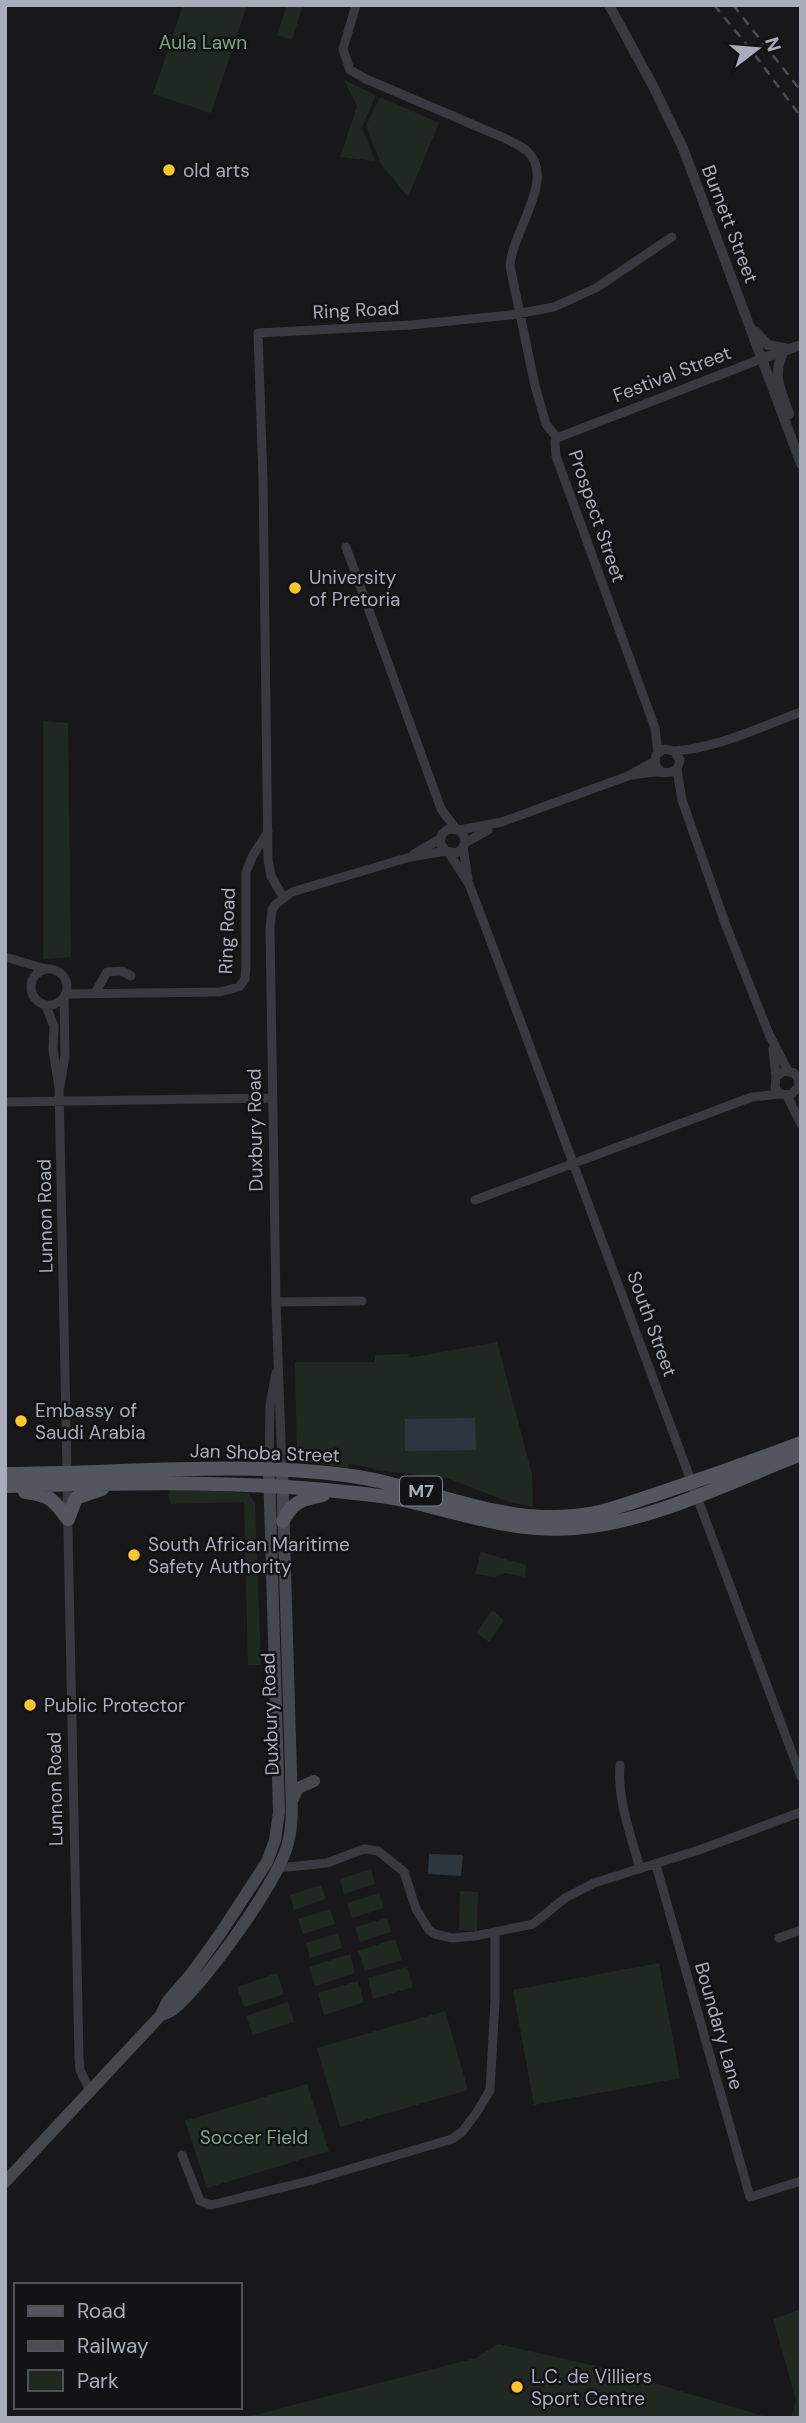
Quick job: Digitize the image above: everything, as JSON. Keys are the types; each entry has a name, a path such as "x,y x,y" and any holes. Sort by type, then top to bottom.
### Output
{"main road":[{"name":"Jan Shoba Street","path":"120,1484 276,1487 345,1492 405,1500 484,1521 556,1529 620,1521 801,1443"},
{"name":"Jan Shoba Street","path":"5,1486 67,1478 275,1469 346,1475 391,1483 491,1511 544,1518 572,1517 694,1489 801,1454"},
{"name":"Duxbury Road","path":"5,2182 161,2015 167,2002 220,1934 267,1862 278,1825 275,1469"},
{"name":"Jan Shoba Street","path":"5,1474 67,1478"},
{"path":"67,1478 108,1480 120,1484"},
{"path":"68,1520 76,1498 120,1484"},
{"path":"5,1486 49,1497 57,1503 68,1520"},
{"name":"Duxbury Road","path":"161,2015 176,2008 231,1941 278,1868 288,1844 291,1773 284,1521 276,1487"},
{"path":"284,1521 290,1508 301,1500 345,1492"},
{"path":"276,1727 281,1753 291,1773 283,1783 282,1814 278,1825"},
{"path":"291,1803 298,1788 314,1781"}],"street":[{"path":"356,5 343,49 350,69 366,79 502,137 522,147 534,159 538,170 538,184 515,239 511,258 512,278 520,314 554,307 585,294 672,237"},
{"name":"Burnett Street","path":"607,5 660,98 683,148 800,461"},
{"name":"Prospect Street","path":"520,314 535,386 547,424 557,438 555,456 655,729 657,757"},
{"name":"Ring Road","path":"283,897 269,869 258,333 411,325 520,314"},
{"path":"748,323 768,345 787,350 777,367 776,376 797,438 800,461"},
{"name":"Festival Street","path":"557,438 801,345"},
{"path":"346,547 441,809 464,836 464,845"},
{"path":"410,857 441,837 448,829 458,830 502,822 628,776 657,757 664,749 694,749 713,744 801,712"},
{"name":"Prospect Street","path":"655,729 673,750"},
{"path":"628,776 664,773 713,744"},
{"path":"673,750 679,757 682,800 730,935 769,1034 798,1079 792,1090 801,1124"},
{"path":"657,757 656,768 664,773 682,800"},
{"path":"441,809 441,837 448,852"},
{"path":"283,897 307,887 410,857 459,852 464,845 502,822"},
{"name":"Ring Road","path":"65,996 95,993 219,992 235,989 243,984 246,967 246,872 268,832"},
{"name":"South Street","path":"464,845 469,884"},
{"name":"South Street","path":"448,852 469,884 801,1777"},
{"name":"Duxbury Road","path":"275,1469 270,1405 278,1365 270,928 272,911 283,897"},
{"path":"5,957 20,963 57,970 68,986 65,996 56,1004 46,1006 34,998 28,974 20,963"},
{"path":"31,984 36,974 46,969"},
{"path":"95,993 107,972 122,971 131,976"},
{"name":"Lunnon Road","path":"59,1087 65,1056 65,996"},
{"name":"Lunnon Road","path":"46,1006 54,1026 53,1050 60,1103 79,2070 90,2091"},
{"path":"769,1034 775,1088 792,1090"},
{"path":"752,1097 781,1072 794,1072"},
{"path":"475,1200 752,1097 792,1090"},
{"path":"792,1090 801,1115"},
{"path":"5,1102 274,1098"},
{"path":"276,1302 362,1301"},
{"path":"620,1765 622,1798 640,1869"},
{"path":"278,1868 327,1863 363,1849 377,1851 399,1867 407,1878 419,1917 435,1934 452,1938 533,1924 577,1891 605,1879 656,1865 801,1812"},
{"name":"Boundary Lane","path":"656,1865 750,2197 801,2180"},
{"path":"779,1938 801,1930"},
{"path":"182,2155 200,2201 211,2205 309,2181 452,2139 462,2132 490,2090 495,2001 495,1932"}],"green space":[{"name":"Aula Lawn","path":"183,5 247,5 211,113 153,94"},
{"path":"287,5 303,5 292,40 277,35"},
{"path":"344,80 376,95 362,127 375,161 340,157 357,106"},
{"path":"380,97 439,123 408,197 381,164 366,126"},
{"path":"43,721 68,723 71,957 43,959"},
{"path":"497,1342 532,1474 533,1507 509,1502 447,1478 374,1470 349,1464 348,1468 297,1460 295,1362 375,1362 375,1355 408,1354 409,1358"},
{"path":"170,1488 248,1493 255,1503 261,1665 248,1665 244,1502 171,1504 168,1495"},
{"path":"481,1552 526,1565 525,1577 505,1573 494,1577 475,1574"},
{"path":"492,1610 504,1620 489,1642 476,1633"},
{"path":"371,1869 375,1884 344,1894 340,1879"},
{"path":"321,1885 326,1899 294,1910 290,1895"},
{"path":"460,1891 478,1892 477,1931 459,1930"},
{"path":"379,1893 384,1908 352,1918 347,1903"},
{"path":"330,1909 335,1924 303,1934 298,1919"},
{"path":"387,1918 391,1932 360,1942 355,1927"},
{"path":"338,1933 342,1948 310,1958 306,1943"},
{"path":"395,1939 402,1960 365,1971 358,1951"},
{"path":"350,1954 355,1973 315,1986 309,1967"},
{"path":"659,1963 680,2078 534,2105 513,1990"},
{"path":"407,1967 413,1987 373,1999 368,1978"},
{"path":"277,1973 284,1994 244,2007 237,1987"},
{"path":"358,1981 364,2002 324,2015 318,1993"},
{"path":"288,2002 294,2022 253,2035 246,2016"},
{"path":"445,2011 468,2090 340,2127 317,2048"},
{"name":"Soccer Field","path":"307,2084 329,2151 207,2188 185,2121"},
{"path":"801,2309 801,2418 791,2418 796,2400 773,2319"},
{"name":"L.C. de Villiers Sport Centre","path":"498,2344 604,2368 770,2418 243,2418 476,2358"}],"shaded area":[{"path":"475,1418 476,1450 405,1451 405,1419"},
{"path":"429,1854 463,1855 461,1876 428,1874"}],"railway":[{"path":"714,5 801,117"},
{"path":"733,5 801,91"}],"place":[{"name":"old arts","path":"169,170"},
{"name":"University of Pretoria","path":"295,588"},
{"name":"Embassy of Saudi Arabia","path":"21,1421"},
{"name":"South African Maritime Safety Authority","path":"134,1555"},
{"name":"Public Protector","path":"30,1705"},
{"name":"L.C. de Villiers Sport Centre","path":"517,2387"}]}
